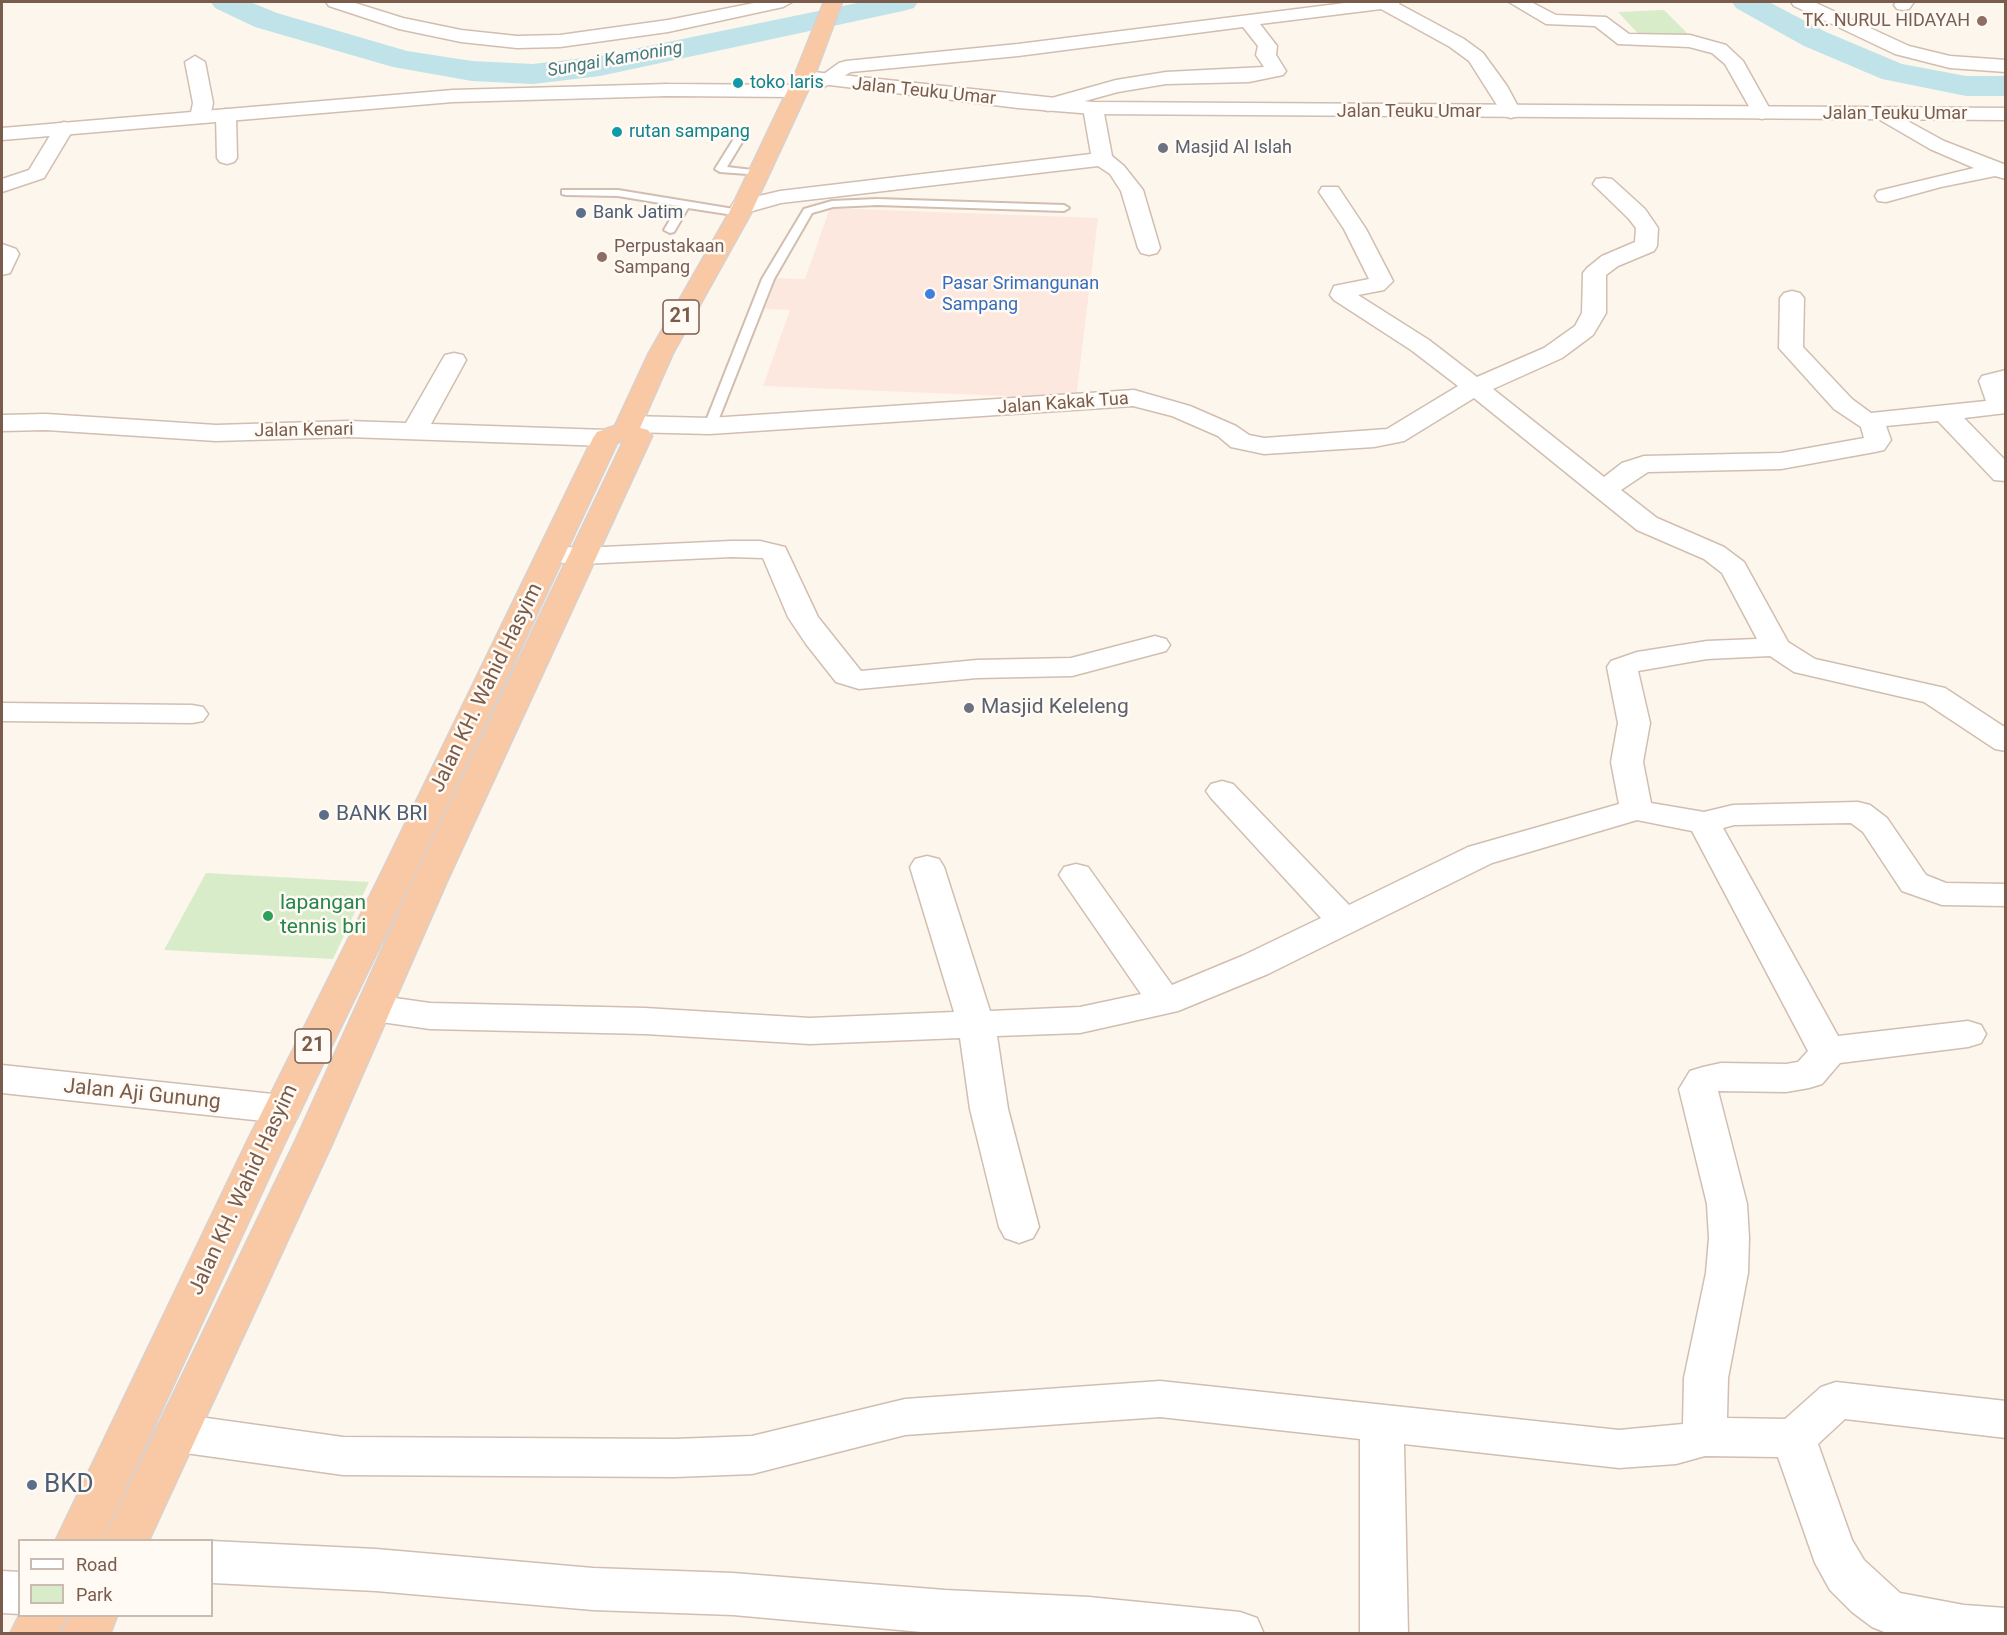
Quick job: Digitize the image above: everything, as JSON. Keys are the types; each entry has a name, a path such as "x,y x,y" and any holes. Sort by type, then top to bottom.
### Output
{"highway":[{"name":"21","path":"620,431 809,82 820,33 833,2"},
{"name":"Jalan KH. Wahid Hasyim","path":"79,1539 282,1109 413,880 566,555 639,436 620,431"},
{"name":"Jalan KH. Wahid Hasyim","path":"126,1539 178,1433 374,1008 413,880"},
{"path":"34,1634 42,1617"},
{"path":"86,1634 93,1617"}],"street":[{"path":"335,2 399,23 461,36 517,42 560,41 668,26 783,2"},
{"path":"809,82 846,67 1018,50 1248,21 1268,10 1387,2 1457,43 1476,57 1497,86 1511,112"},
{"path":"1518,2 1552,20 1599,21 1625,40 1690,41 1719,49 1733,61 1762,113"},
{"path":"1800,2 1902,50 1950,62 2006,66"},
{"path":"1048,105 1116,86 1166,78 1249,76 1276,71 1266,55 1268,46 1262,34 1248,21"},
{"path":"195,62 203,103 200,117"},
{"name":"Jalan Teuku Umar","path":"2,134 502,94 702,90 809,82 1094,108 2006,114"},
{"path":"1094,108 1102,159"},
{"path":"1881,113 1937,145 2000,171"},
{"path":"226,115 227,158"},
{"path":"2,186 37,174 64,128"},
{"path":"741,210 780,196 1102,159 1117,170 1132,190 1149,248"},
{"path":"1886,196 1914,190 1931,182 2000,171"},
{"path":"755,178 764,193 780,196"},
{"name":"Jalan Kakak Tua","path":"620,431 1134,398 1181,411 1227,431 1240,441 1264,446 1312,441 1374,439 1395,435 1475,387 1553,353 1584,330 1594,313 1595,273 1610,261 1646,246 1647,228 1637,214 1604,184"},
{"path":"1330,192 1355,229 1381,281 1376,285 1342,291 1342,295 1419,345 1475,387 1647,524 1714,553 1734,568 1776,647 1805,666 1934,695 2006,742"},
{"path":"2,251 8,254 2,268"},
{"path":"1792,298 1791,348 1844,404 1861,418 1872,422 1998,407 2000,403 1991,381 2006,377"},
{"path":"415,430 454,360"},
{"path":"1944,412 2003,474"},
{"name":"Jalan Kenari","path":"2,423 46,422 216,433 415,430 620,431"},
{"path":"1604,490 1630,469 1644,464 1780,461 1875,444 1878,440 1872,422"},
{"path":"566,555 731,549 760,549 775,553 803,618 831,659 847,676 859,680 977,669 1072,667 1155,645"},
{"path":"1636,810 1627,762 1634,723 1622,668 1637,661 1707,650 1776,647"},
{"path":"2,712 192,714"},
{"path":"1222,791 1323,901 1346,921"},
{"path":"374,1008 440,1016 645,1021 810,1031 977,1026 1080,1020 1165,1002 1255,965 1480,855 1636,810 1704,823 1733,815 1858,812 1868,817 1875,825 1914,883 1942,894 2006,895"},
{"path":"1704,823 1827,1051"},
{"path":"927,867 977,1026 989,1109 1019,1227"},
{"path":"1076,875 1165,1002"},
{"path":"1827,1051 1968,1034"},
{"path":"1705,1437 1706,1378 1727,1273 1729,1238 1727,1204 1698,1089 1703,1081 1721,1077 1786,1078 1809,1074 1822,1062 1827,1051"},
{"name":"Jalan Aji Gunung","path":"2,1079 282,1109"},
{"path":"178,1433 343,1456 675,1458 752,1455 904,1417 1160,1399 1619,1449 1676,1445 1705,1437 1794,1438 1836,1400 2006,1420"},
{"path":"1382,1422 1384,1634"},
{"path":"1794,1438 1831,1548 1847,1575 1889,1612 1978,1630"},
{"path":"213,1562 376,1570 593,1589 733,1594 945,1612 1089,1618 1240,1634"},
{"path":"2,1592 18,1593"}],"lane":[{"path":"739,139 718,173 755,178"},
{"path":"566,192 618,193 741,210"},
{"path":"710,426 768,279 808,211 832,204 877,202 1064,208"},
{"path":"670,230 685,204"}],"shaded area":[{"name":"Pasar Srimangunan Sampang","path":"830,208 1098,218 1076,399 763,386 790,310 765,309 776,278 805,279"}],"green space":[{"path":"1664,10 1692,38 1644,40 1618,12"},
{"name":"lapangan tennis bri","path":"206,873 369,882 333,959 164,950"}],"waterway":[{"name":"Sungai Kamoning","path":"226,2 266,20 404,60 472,71 533,74 600,66 903,2"},
{"name":"Sungai Kamoning","path":"1747,2 1815,39 1893,72 1966,86 2006,86"}],"place":[{"name":"TK. NURUL HIDAYAH","path":"1982,21"},
{"name":"toko laris","path":"738,83"},
{"name":"rutan sampang","path":"617,132"},
{"name":"Masjid Al Islah","path":"1163,148"},
{"name":"Bank Jatim","path":"581,213"},
{"name":"Perpustakaan Sampang","path":"602,257"},
{"name":"Pasar Srimangunan Sampang","path":"930,294"},
{"name":"Masjid Keleleng","path":"969,708"},
{"name":"BANK BRI","path":"324,815"},
{"name":"lapangan tennis bri","path":"268,916"},
{"name":"BKD","path":"32,1485"}]}
